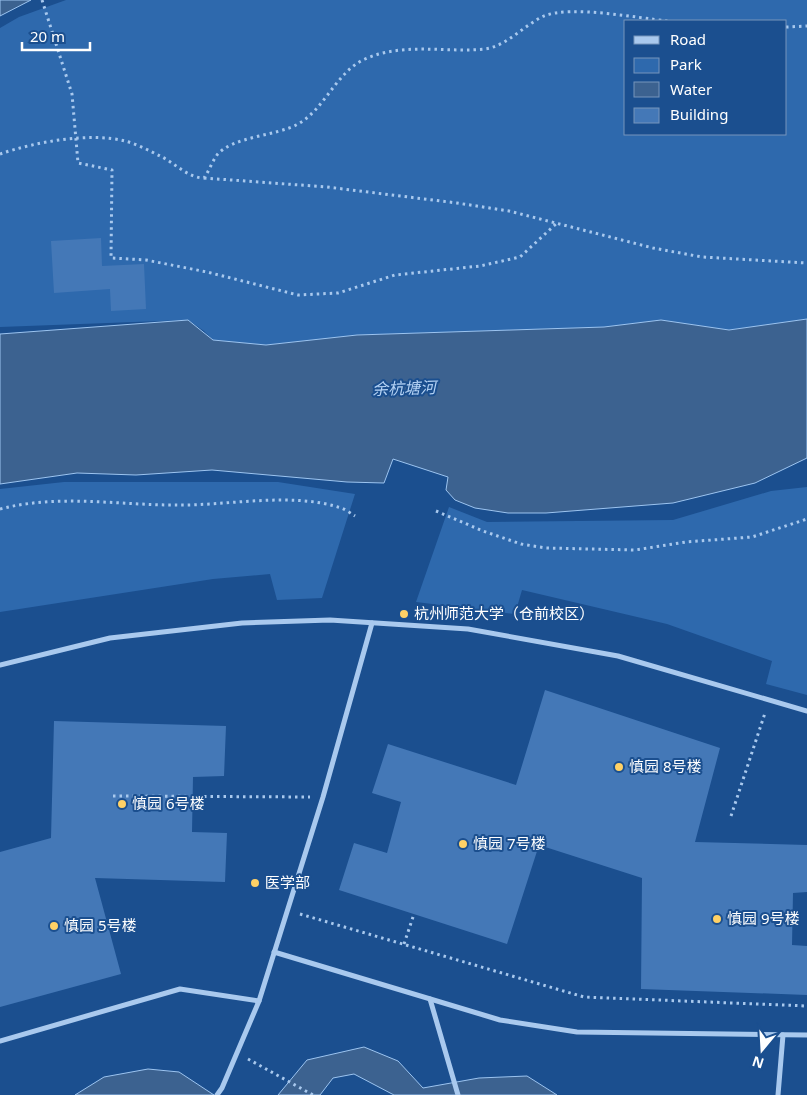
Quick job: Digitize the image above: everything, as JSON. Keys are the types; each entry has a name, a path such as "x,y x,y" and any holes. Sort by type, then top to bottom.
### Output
{"street":[{"path":"0,665 110,638 242,623 330,620 372,622 468,629 618,656 807,711"},
{"path":"217,1095 222,1088 258,1001 323,797 372,622"},
{"path":"274,952 500,1020 577,1032 807,1035"},
{"path":"0,1042 180,989 258,1001"},
{"path":"430,999 458,1095"},
{"path":"778,1095 782,1035"}],"path":[{"path":"42,0 72,94 78,163 112,170 111,258 146,260 207,272 298,295 338,293 394,275 480,266 520,257 557,223"},
{"path":"204,178 218,154 245,139 291,128 306,120 354,65 384,52 418,48 486,49 505,41 544,16 562,11 657,20"},
{"path":"787,27 807,26"},
{"path":"0,154 20,147 99,137 126,141 161,156 196,178 327,187 457,203 509,211 653,248 702,257 807,263"},
{"path":"0,509 40,502 129,502 202,506 285,501 339,507 355,516"},
{"path":"436,511 521,544 546,548 635,550 686,542 752,537 807,519"},
{"path":"731,816 769,700"},
{"path":"113,796 323,797"},
{"path":"287,910 584,997 807,1006"},
{"path":"404,944 414,914"},
{"path":"237,1053 313,1095"}],"green space":[{"path":"66,0 807,0 807,319 729,330 661,320 604,327 357,335 266,345 213,340 188,320 0,327 0,28 19,17"},
{"path":"64,482 278,482 355,494 322,598 277,600 270,574 213,579 0,612 0,489"},
{"path":"807,487 807,695 766,684 772,661 667,624 522,590 515,614 416,602 449,507 487,522 673,520 771,491"}],"water":[{"path":"0,0 31,0 0,16"},
{"name":"余杭塘河","path":"807,319 807,458 755,483 673,503 546,513 508,513 475,508 455,500 446,490 448,477 393,459 384,483 347,482 212,470 136,475 77,473 0,484 0,334 188,320 213,340 266,345 357,335 604,327 661,320 729,330"},
{"path":"364,1047 398,1061 423,1088 479,1078 527,1076 557,1095 394,1095 354,1074 333,1078 320,1095 278,1095 307,1060"},
{"path":"148,1069 179,1072 214,1095 75,1095 104,1077"}],"building":[{"path":"101,238 102,266 144,264 146,309 111,311 110,289 54,293 51,241"},
{"path":"545,690 720,748 695,842 807,845 807,892 793,893 792,945 807,946 807,995 641,989 642,878 539,845 507,944 339,890 354,843 387,853 401,802 372,793 388,744 516,785"},
{"path":"54,721 226,726 224,776 193,777 192,832 227,833 225,882 95,878 121,974 0,1007 0,852 51,838"}],"place":[{"name":"杭州师范大学（仓前校区）","path":"404,614"},
{"name":"慎园 8号楼","path":"619,767"},
{"name":"慎园 6号楼","path":"122,804"},
{"name":"慎园 7号楼","path":"463,844"},
{"name":"医学部","path":"255,883"},
{"name":"慎园 9号楼","path":"717,919"},
{"name":"慎园 5号楼","path":"54,926"}]}
